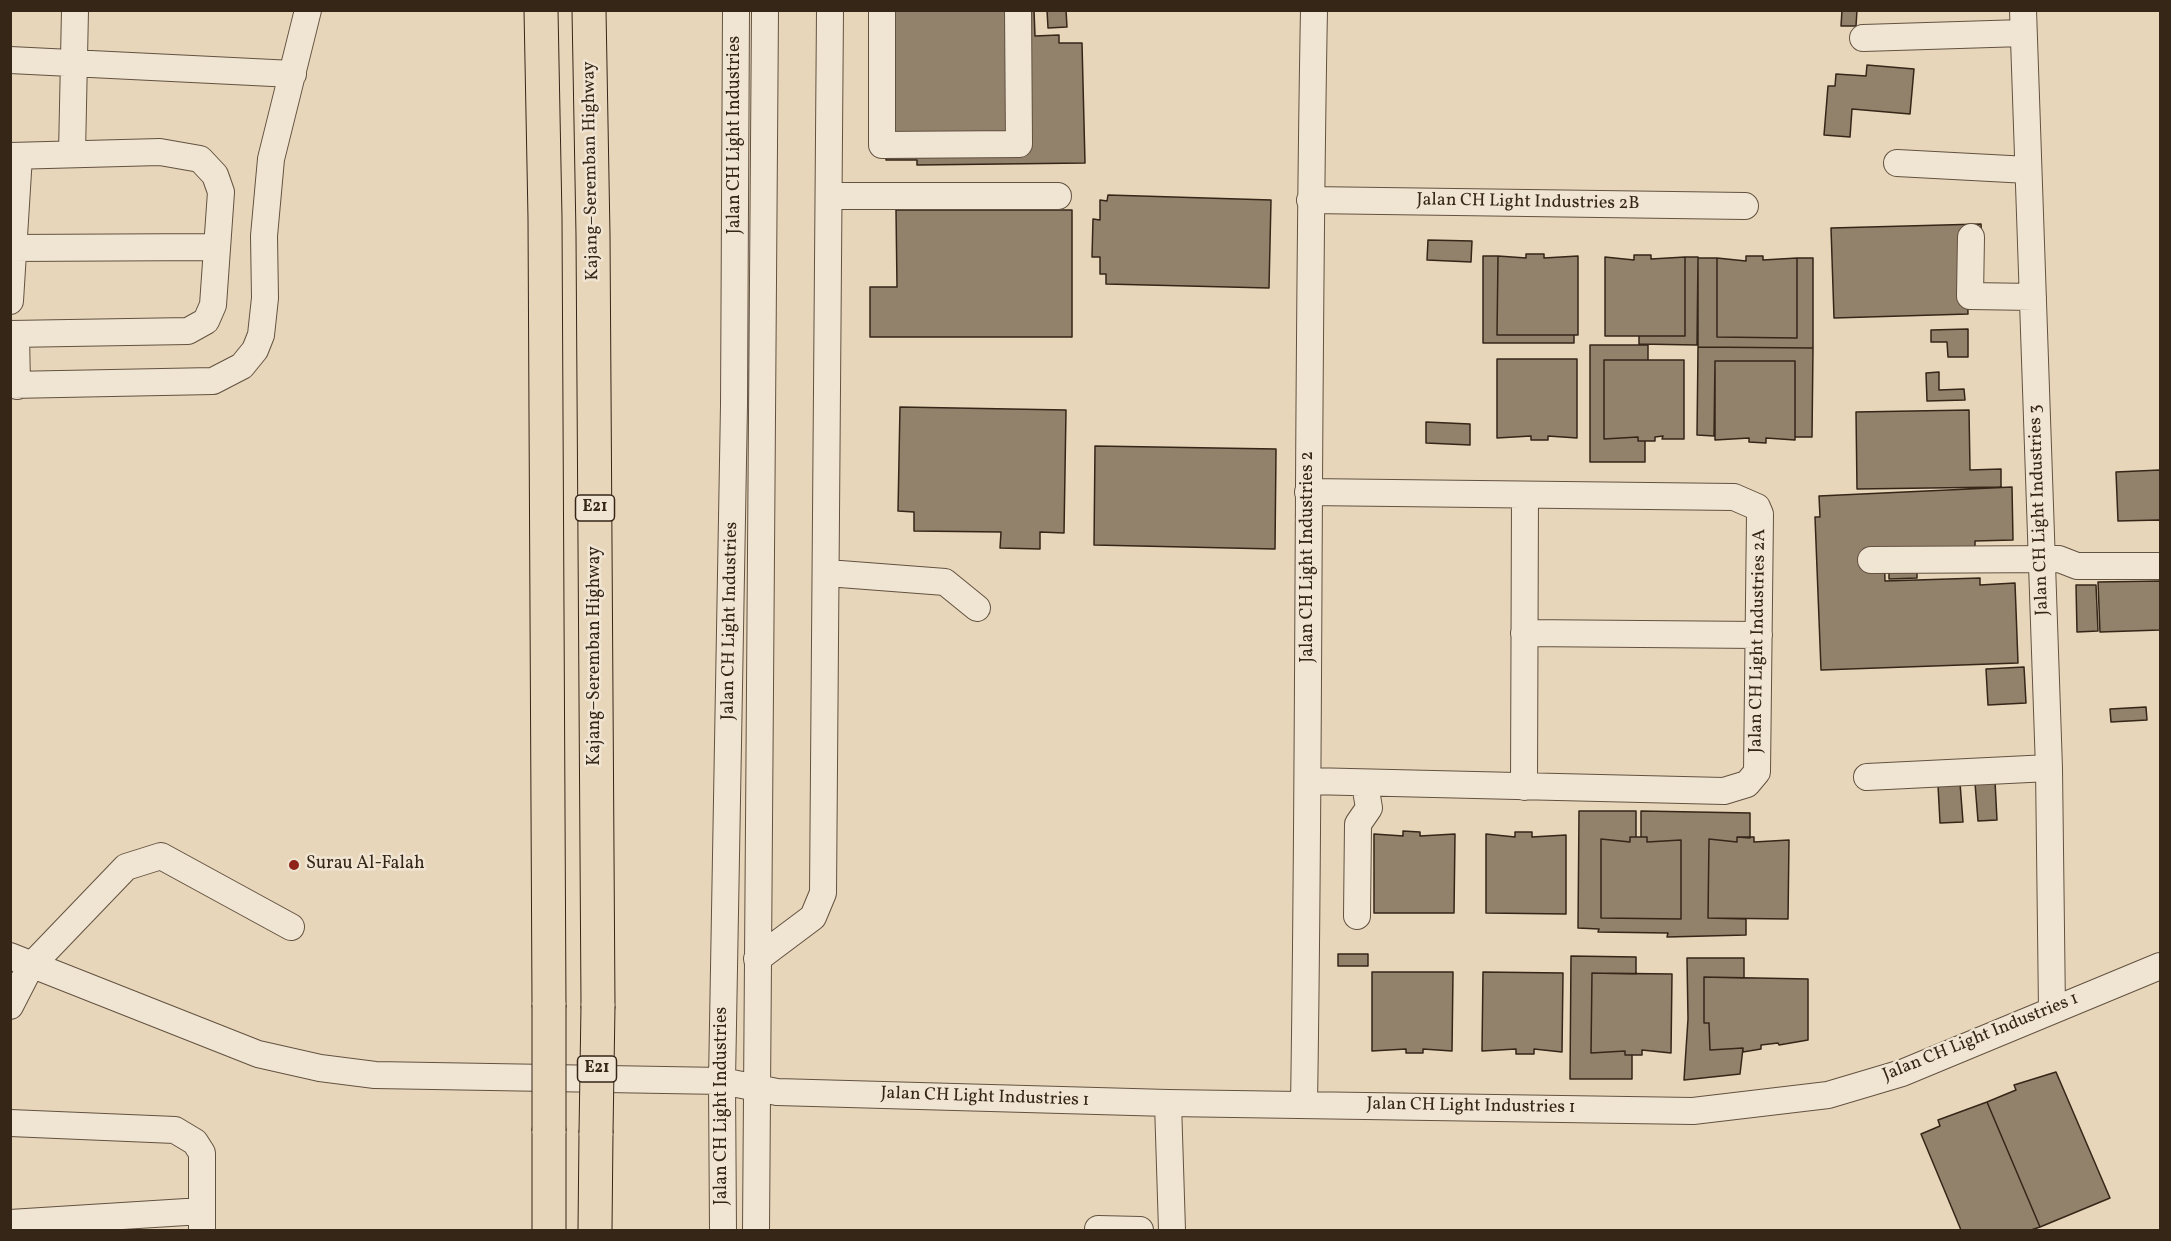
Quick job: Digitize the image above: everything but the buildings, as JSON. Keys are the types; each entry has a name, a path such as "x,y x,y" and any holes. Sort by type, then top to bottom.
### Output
{"highway":[{"path":"541,10 545,218 549,1230"},
{"name":"Kajang–Seremban Highway","path":"588,10 594,246 598,1006 595,1230"}],"street":[{"path":"72,154 75,10"},
{"path":"10,301 15,156 160,152 200,159 215,175 221,192 213,305 207,321 188,331 13,334 14,385 213,381 242,366 255,350 261,335 265,298 264,236 271,159 308,10"},
{"name":"Jalan CH Light Industries","path":"723,1230 722,1081 733,524 736,10"},
{"name":"Jalan CH Light Industries","path":"756,1230 765,10"},
{"path":"757,959 813,917 823,893 830,10"},
{"path":"882,10 882,145 1019,144 1018,10"},
{"name":"Jalan CH Light Industries 2","path":"1304,1104 1309,781 1310,200 1314,10"},
{"path":"1863,38 2023,22"},
{"name":"Jalan CH Light Industries 3","path":"2023,22 2049,768 2052,1010"},
{"path":"10,60 73,61 293,74"},
{"path":"1897,164 2028,170"},
{"path":"830,196 1058,196"},
{"name":"Jalan CH Light Industries 2B","path":"1310,200 1745,206"},
{"path":"1971,237 1970,296 2033,297"},
{"path":"13,248 216,247"},
{"name":"Jalan CH Light Industries 2A","path":"1308,492 1734,497 1756,507 1760,514 1757,772 1747,784 1724,791 1309,781"},
{"path":"1524,787 1525,495"},
{"path":"1871,560 2059,560 2077,566 2158,566"},
{"path":"827,573 945,582 977,608"},
{"path":"1524,633 1759,635"},
{"path":"1867,777 2049,768"},
{"path":"1357,916 1358,824 1369,808 1365,784"},
{"path":"10,1006 20,962 126,867 161,856 291,927"},
{"name":"Jalan CH Light Industries 1","path":"20,962 258,1054 320,1068 375,1075 722,1081 777,1092 1168,1103 1693,1112 1828,1095 1902,1073 2160,966"},
{"path":"1168,1103 1172,1230"},
{"path":"10,1123 175,1130 195,1142 202,1153 202,1221 10,1223"},
{"path":"1098,1229 1140,1230"}],"place":[{"name":"Surau Al-Falah","path":"294,865"}]}
